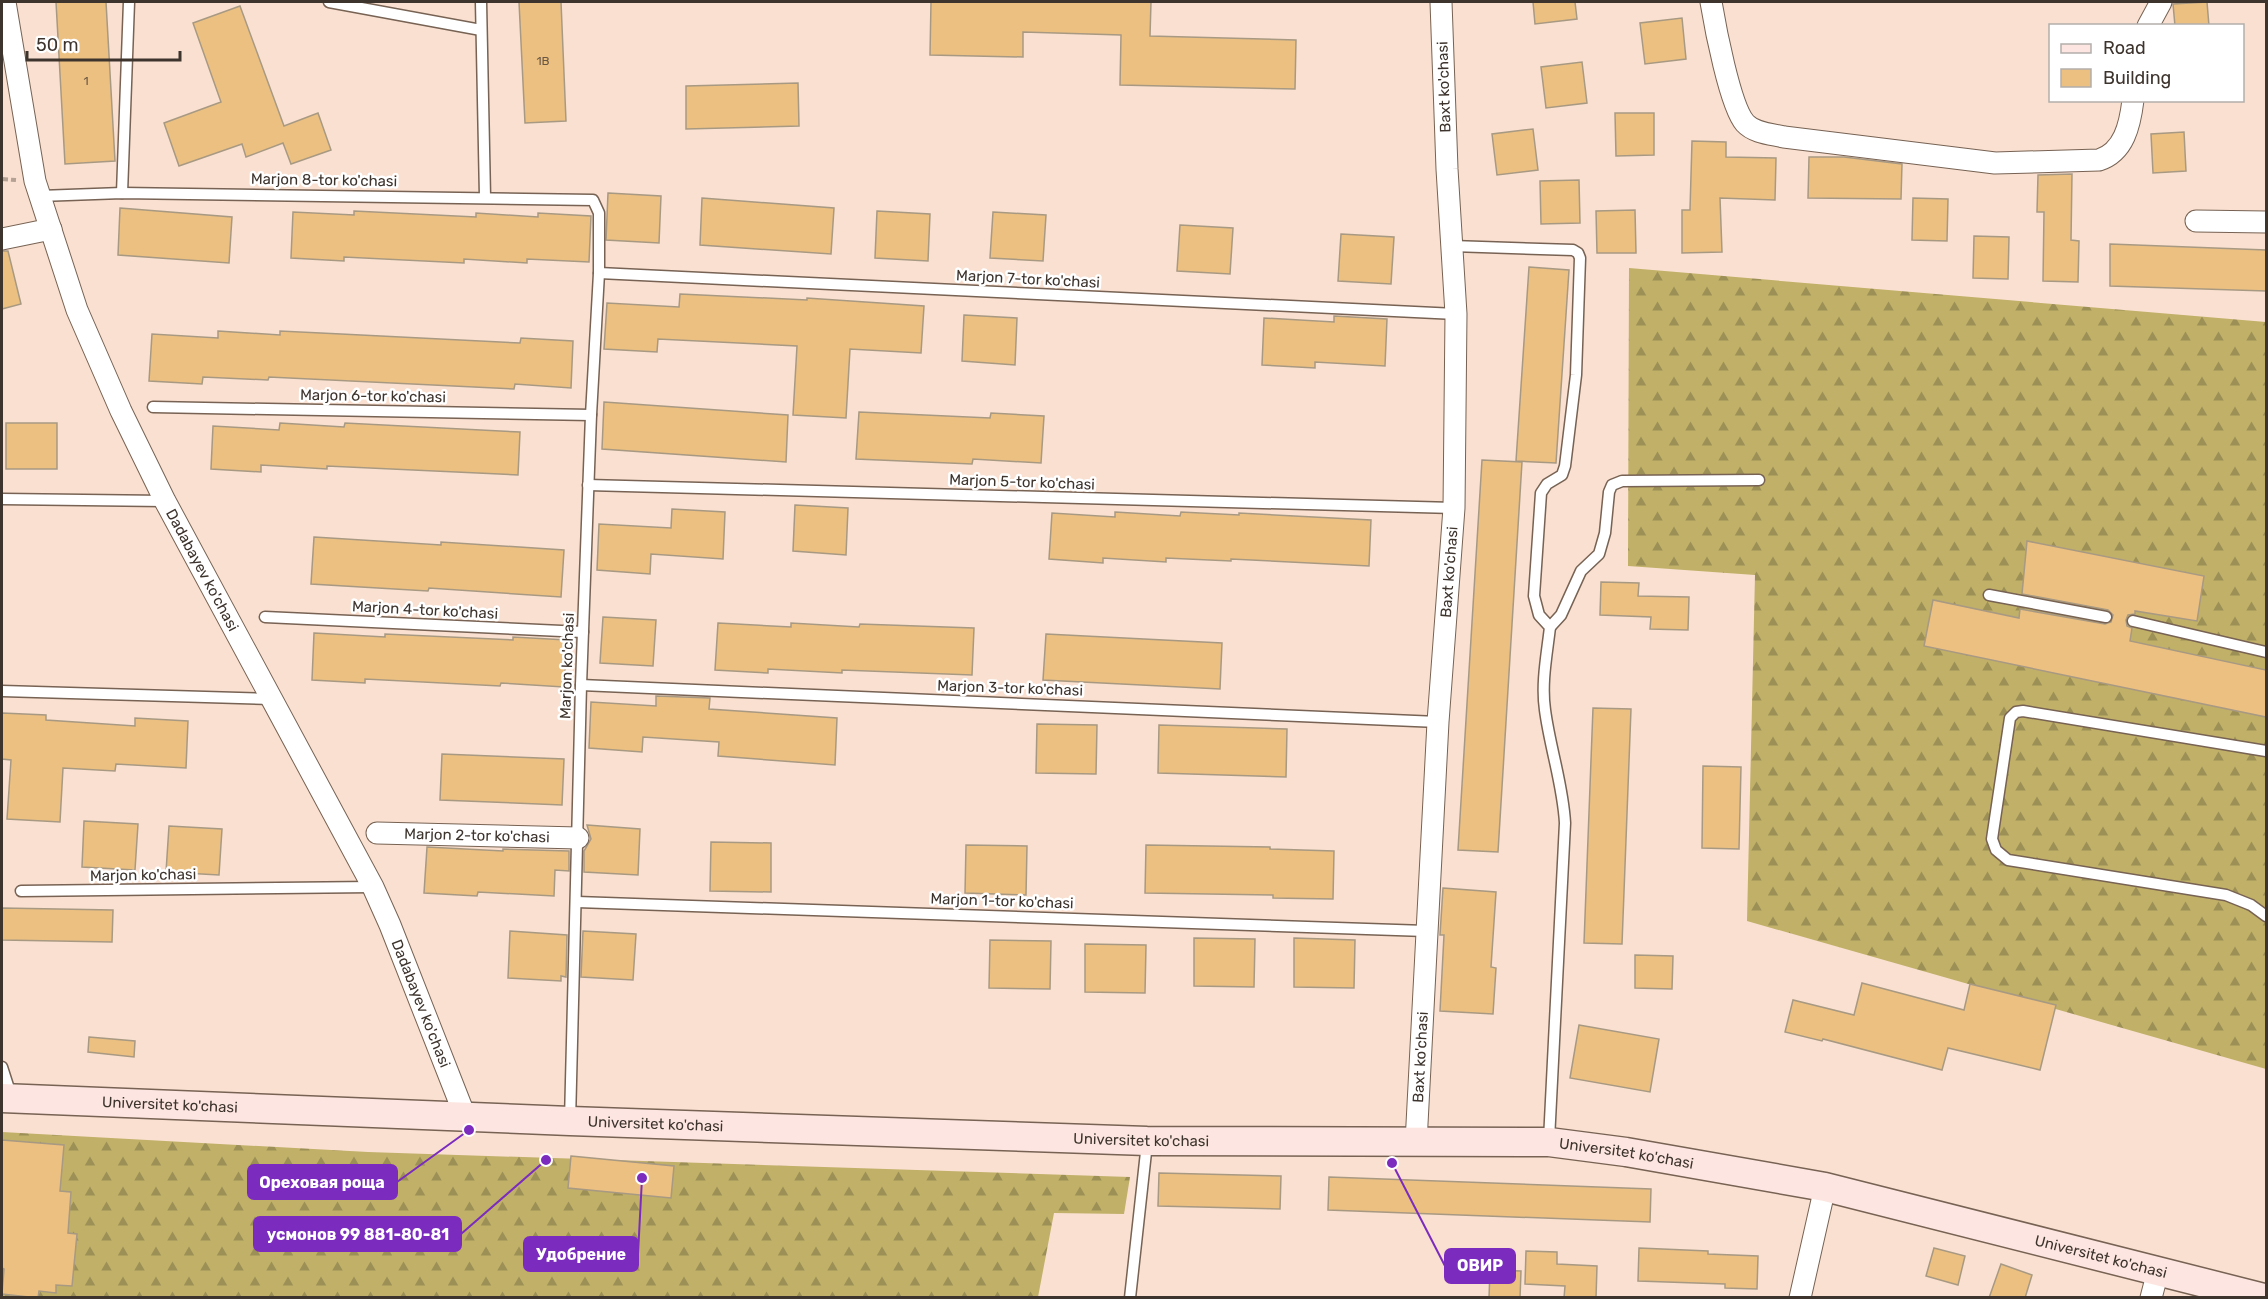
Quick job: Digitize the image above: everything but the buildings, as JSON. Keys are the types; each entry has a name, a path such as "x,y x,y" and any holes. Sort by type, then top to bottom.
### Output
{"main road":[{"name":"Universitet ko'chasi","path":"7,1098 1147,1141 1549,1142 1626,1152 1825,1187 2155,1284 2264,1298"}],"street":[{"name":"Dadabayev ko'chasi","path":"5,2 35,181 77,310 121,411 165,501 373,887 465,1116"},
{"name":"Baxt ko'chasi","path":"1416,1143 1438,722 1454,508 1456,314 1441,2"},
{"path":"1712,2 1718,40 1737,111 1745,123 1756,131 1784,137 1995,163 2099,160 2111,156 2122,144 2132,102"},
{"path":"2149,24 2161,2"},
{"path":"2196,221 2266,222"},
{"path":"2,239 51,229"},
{"name":"Marjon 2-tor ko'chasi","path":"377,833 578,838"},
{"path":"1800,1298 1825,1187"}],"lane":[{"path":"122,193 129,2"},
{"path":"329,2 481,30"},
{"path":"481,2 484,197"},
{"name":"Marjon 8-tor ko'chasi","path":"40,196 122,193 593,200 599,213"},
{"name":"Marjon ko'chasi","path":"570,1121 581,685 599,273 599,213"},
{"path":"1452,246 1573,250 1580,258 1576,375 1565,466 1562,475 1547,484 1541,493 1533,596 1539,615 1550,627"},
{"name":"Marjon 7-tor ko'chasi","path":"599,273 1456,314"},
{"name":"Marjon 6-tor ko'chasi","path":"153,407 591,415"},
{"path":"1549,1142 1565,823 1564,800 1544,707 1550,627 1561,615 1581,570 1599,554 1605,534 1609,492 1612,485 1622,481 1759,480"},
{"name":"Marjon 5-tor ko'chasi","path":"588,485 1454,508"},
{"path":"2,499 165,501"},
{"path":"1989,596 2106,617"},
{"name":"Marjon 4-tor ko'chasi","path":"265,617 583,632"},
{"path":"2133,621 2266,652"},
{"name":"Marjon 3-tor ko'chasi","path":"581,685 1438,722"},
{"path":"2,691 271,699"},
{"path":"2266,751 2023,711 2016,712 2010,718 1992,839 1996,850 2008,860 2226,895 2252,905 2266,916"},
{"name":"Marjon ko'chasi","path":"21,891 373,887"},
{"name":"Marjon 1-tor ko'chasi","path":"577,902 1426,931"},
{"path":"2,1067 7,1098"},
{"path":"1131,1298 1147,1141"}],"green space":[{"path":"1629,268 2266,322 2266,1069 1747,921 1755,575 1628,566"},
{"path":"2,1132 368,1152 1130,1177 1124,1214 1054,1213 1038,1297 2,1298"}],"place":[{"name":"Ореховая роща","path":"469,1130"},
{"name":"усмонов 99 881-80-81","path":"546,1160"},
{"name":"ОВИР","path":"1392,1163"},
{"name":"Удобрение","path":"642,1178"}]}
